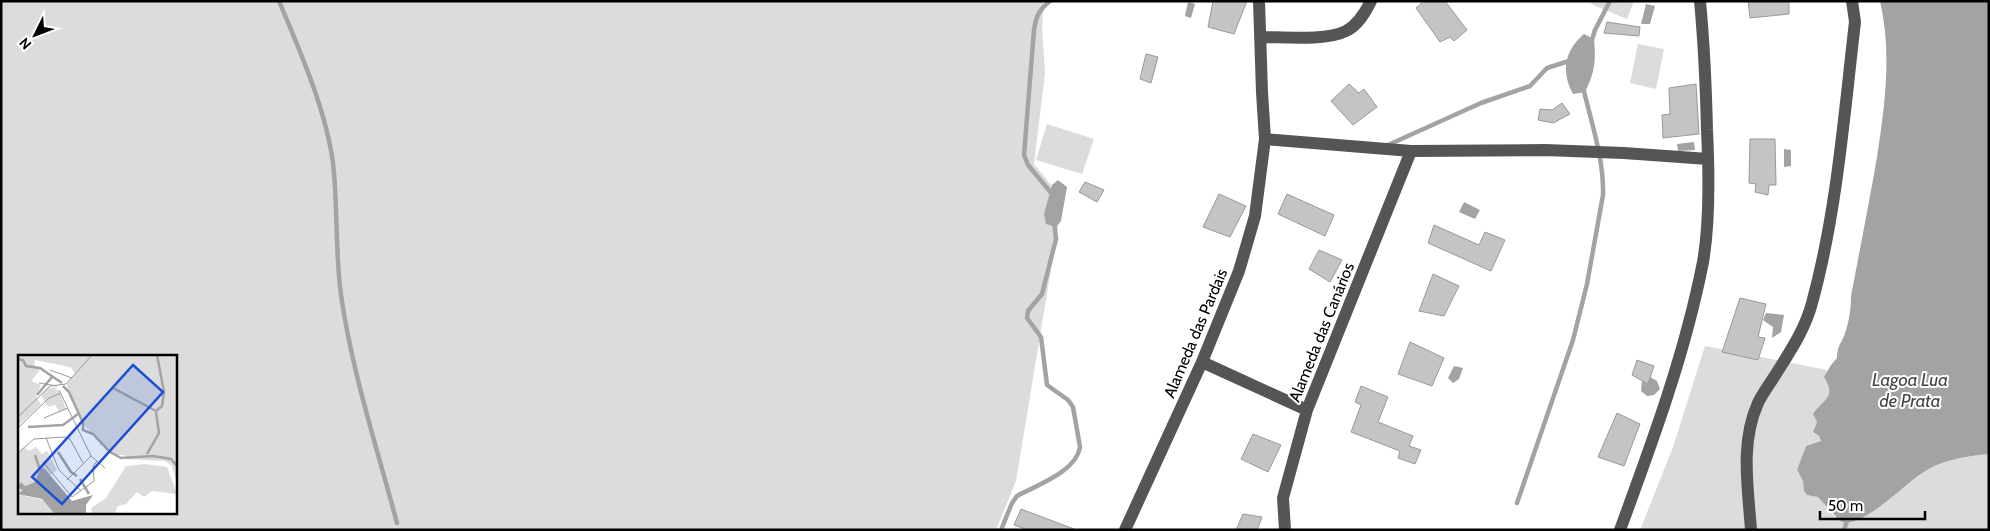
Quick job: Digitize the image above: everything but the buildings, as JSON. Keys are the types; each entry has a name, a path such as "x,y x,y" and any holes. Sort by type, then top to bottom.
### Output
{"street":[{"name":"Alameda das Pardais","path":"1125,530 1202,362 1239,271 1254,216 1265,139 1259,1"},
{"path":"1261,37 1312,37 1347,31 1356,24 1371,1"},
{"path":"1620,530 1657,429 1686,332 1703,261 1708,205 1708,159 1704,43 1700,1"},
{"path":"1751,530 1746,464 1749,428 1759,401 1799,336 1814,296 1822,261 1837,171 1855,22 1852,1"},
{"path":"1265,139 1411,152 1545,150 1708,159"},
{"name":"Alameda das Canários","path":"1285,530 1282,498 1307,410 1411,152"},
{"path":"1202,362 1307,410"}],"shaded area":[{"path":"1,1 1044,1 1042,27 1045,73 1034,164 1056,191 1061,209 1016,481 996,530 1,530"},
{"path":"1592,1 1634,1 1627,19 1591,4"},
{"path":"1638,44 1664,49 1656,89 1630,83"},
{"path":"1047,124 1094,139 1082,174 1036,160"},
{"path":"1705,346 1827,370 1825,379 1829,384 1829,394 1814,414 1817,422 1813,432 1819,436 1821,441 1806,446 1797,471 1803,480 1804,490 1807,495 1818,497 1834,516 1842,522 1854,522 1864,517 1929,469 1958,458 1989,454 1989,530 1640,530 1673,447"}],"water":[{"name":"Lagoa Lua de Prata","path":"1880,1 1989,1 1989,454 1958,458 1929,469 1877,509 1855,521 1845,523 1840,521 1818,497 1807,495 1797,470 1806,446 1821,441 1819,436 1813,432 1817,422 1813,414 1829,394 1828,384 1824,377 1837,358 1838,349 1846,331 1851,306 1851,296 1877,157 1885,98 1886,40"},
{"path":"1188,2 1195,4 1191,18 1185,16"},
{"path":"1646,4 1655,6 1650,24 1641,24"},
{"path":"1584,34 1594,39 1594,66 1585,92 1573,94 1567,78 1566,62 1572,47"},
{"path":"1694,142 1695,150 1678,151 1677,144"},
{"path":"1784,149 1791,150 1791,166 1784,167"},
{"path":"1058,180 1067,187 1061,221 1056,227 1046,224 1044,214 1052,185"},
{"path":"1464,202 1480,210 1475,219 1459,212"},
{"path":"1766,313 1784,315 1781,332 1772,338 1773,327 1763,320"},
{"path":"1454,366 1463,368 1459,379 1453,383 1448,378"},
{"path":"1650,377 1657,381 1660,389 1654,395 1647,396 1641,391 1642,381 1648,384"}],"waterway":[{"path":"279,1 311,81 330,143 335,180 339,278 346,324 366,410 397,523"},
{"path":"1050,1 1043,7 1037,17 1034,30 1024,155 1028,165 1052,194"},
{"path":"1591,43 1595,30 1610,1"},
{"path":"1388,145 1481,103 1530,86 1547,68 1572,60"},
{"path":"1517,503 1573,340 1587,284 1603,195 1599,154 1583,87"},
{"path":"1001,530 1012,503 1017,496 1064,471 1077,456 1080,447 1073,407 1068,400 1047,385 1041,337 1027,318 1028,311 1042,294 1056,239 1054,221"},
{"path":"1844,530 1848,518"}]}
